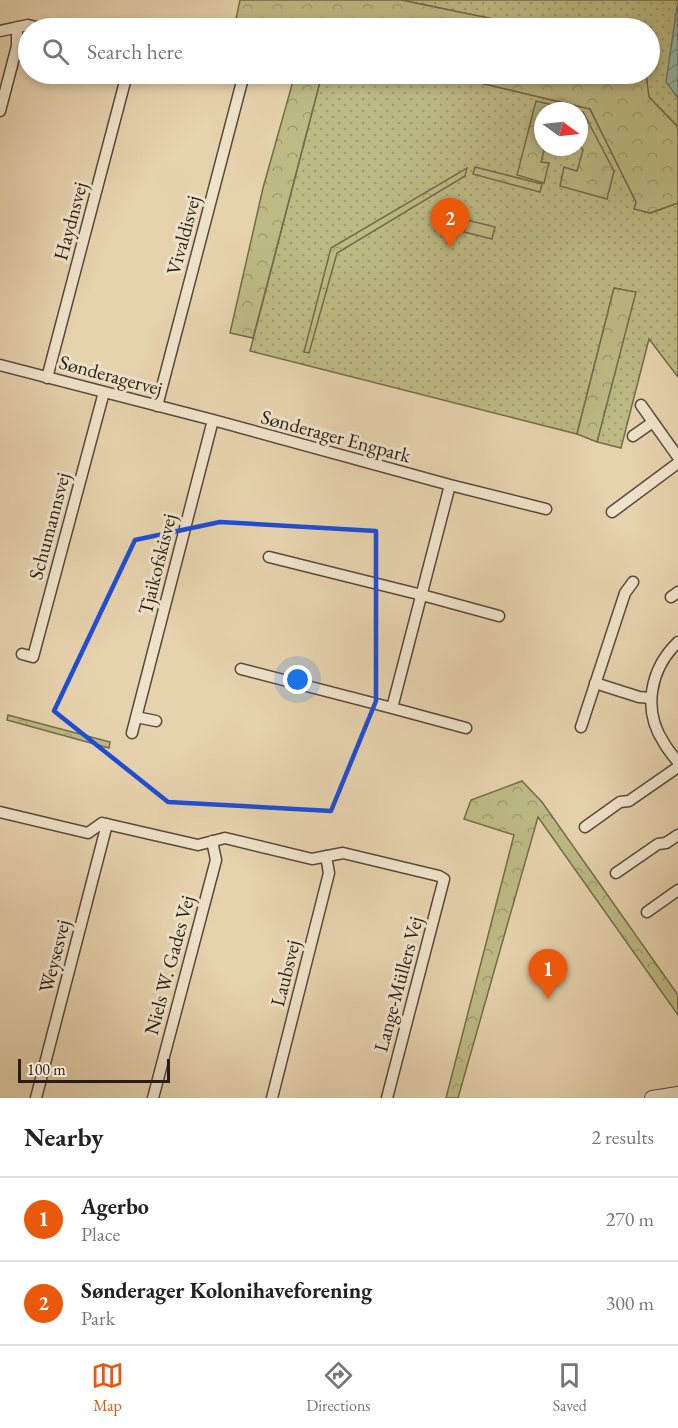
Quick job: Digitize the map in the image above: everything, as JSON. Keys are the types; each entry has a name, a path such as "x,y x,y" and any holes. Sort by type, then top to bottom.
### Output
{"street":[{"path":"0,31 17,27 17,46 0,111"},
{"name":"Haydnsvej","path":"47,378 124,84"},
{"name":"Vivaldisvej","path":"157,406 241,84"},
{"name":"Sønderagervej","path":"0,365 213,420"},
{"name":"Schumannsvej","path":"22,654 33,657 104,392"},
{"path":"641,405 678,457"},
{"name":"Sønderager Engpark","path":"213,420 546,509"},
{"name":"Tjaikofskisvej","path":"132,733 213,420"},
{"path":"633,436 653,422"},
{"path":"612,512 678,463"},
{"path":"392,708 450,485"},
{"path":"269,557 500,616"},
{"path":"581,727 625,593 633,582"},
{"path":"678,642 660,665 650,698 656,728 678,762"},
{"path":"241,669 466,728"},
{"path":"595,683 639,697 650,698"},
{"path":"136,717 156,721"},
{"path":"585,827 620,802 629,801 678,767"},
{"path":"0,812 88,833 102,823 198,845 225,838 312,859 326,856"},
{"name":"Weysesvej","path":"36,1098 107,824"},
{"path":"616,873 658,844 666,843 678,835"},
{"name":"Niels W. Gades Vej","path":"153,1098 216,860 212,841"},
{"name":"Lange-Müllers Vej","path":"326,856 343,853 444,879 387,1098"},
{"name":"Laubsvej","path":"272,1098 328,873 326,856"},
{"path":"647,912 678,890"},
{"path":"652,1098 678,1094"}],"highlighted area":[{"path":"220,522 376,531 376,701 331,811 168,802 54,711 135,540"}],"green space":[{"path":"240,0 401,0 488,18 236,18"},
{"path":"401,0 678,0 678,130 677,126 648,96 647,84 660,84 660,18 488,18"},
{"path":"292,84 319,84 253,338 230,333 263,188"},
{"path":"319,84 485,84 561,102 534,102 534,156 588,156 588,109 590,109 636,202 635,209 651,213 678,203 678,377 649,339 621,448 597,442 635,292 614,288 577,434 250,351"},
{"path":"484,84 647,84 649,97 677,126 678,203 650,213 634,209 636,202 588,109 588,102 560,102"},
{"path":"534,109 534,156 543,156 541,162 549,163 544,183 517,175"},
{"path":"588,122 614,171 607,199 560,186 564,167 577,171 581,156 588,156"},
{"path":"475,167 542,184 540,192 473,174"},
{"path":"467,168 465,176 337,253 309,353 304,352 331,248"},
{"path":"467,220 495,227 492,239 464,232"},
{"path":"614,288 636,292 597,442 577,434"},
{"path":"8,715 110,742 109,748 7,720"},
{"path":"522,781 542,802 678,995 678,1015 538,817 458,1098 446,1098 514,835 464,819 471,800"}],"water":[{"path":"678,5 678,98 666,82"}],"place":[{"name":"Sønderager Kolonihaveforening","path":"450,248"},
{"name":"Agerbo","path":"548,999"}]}
